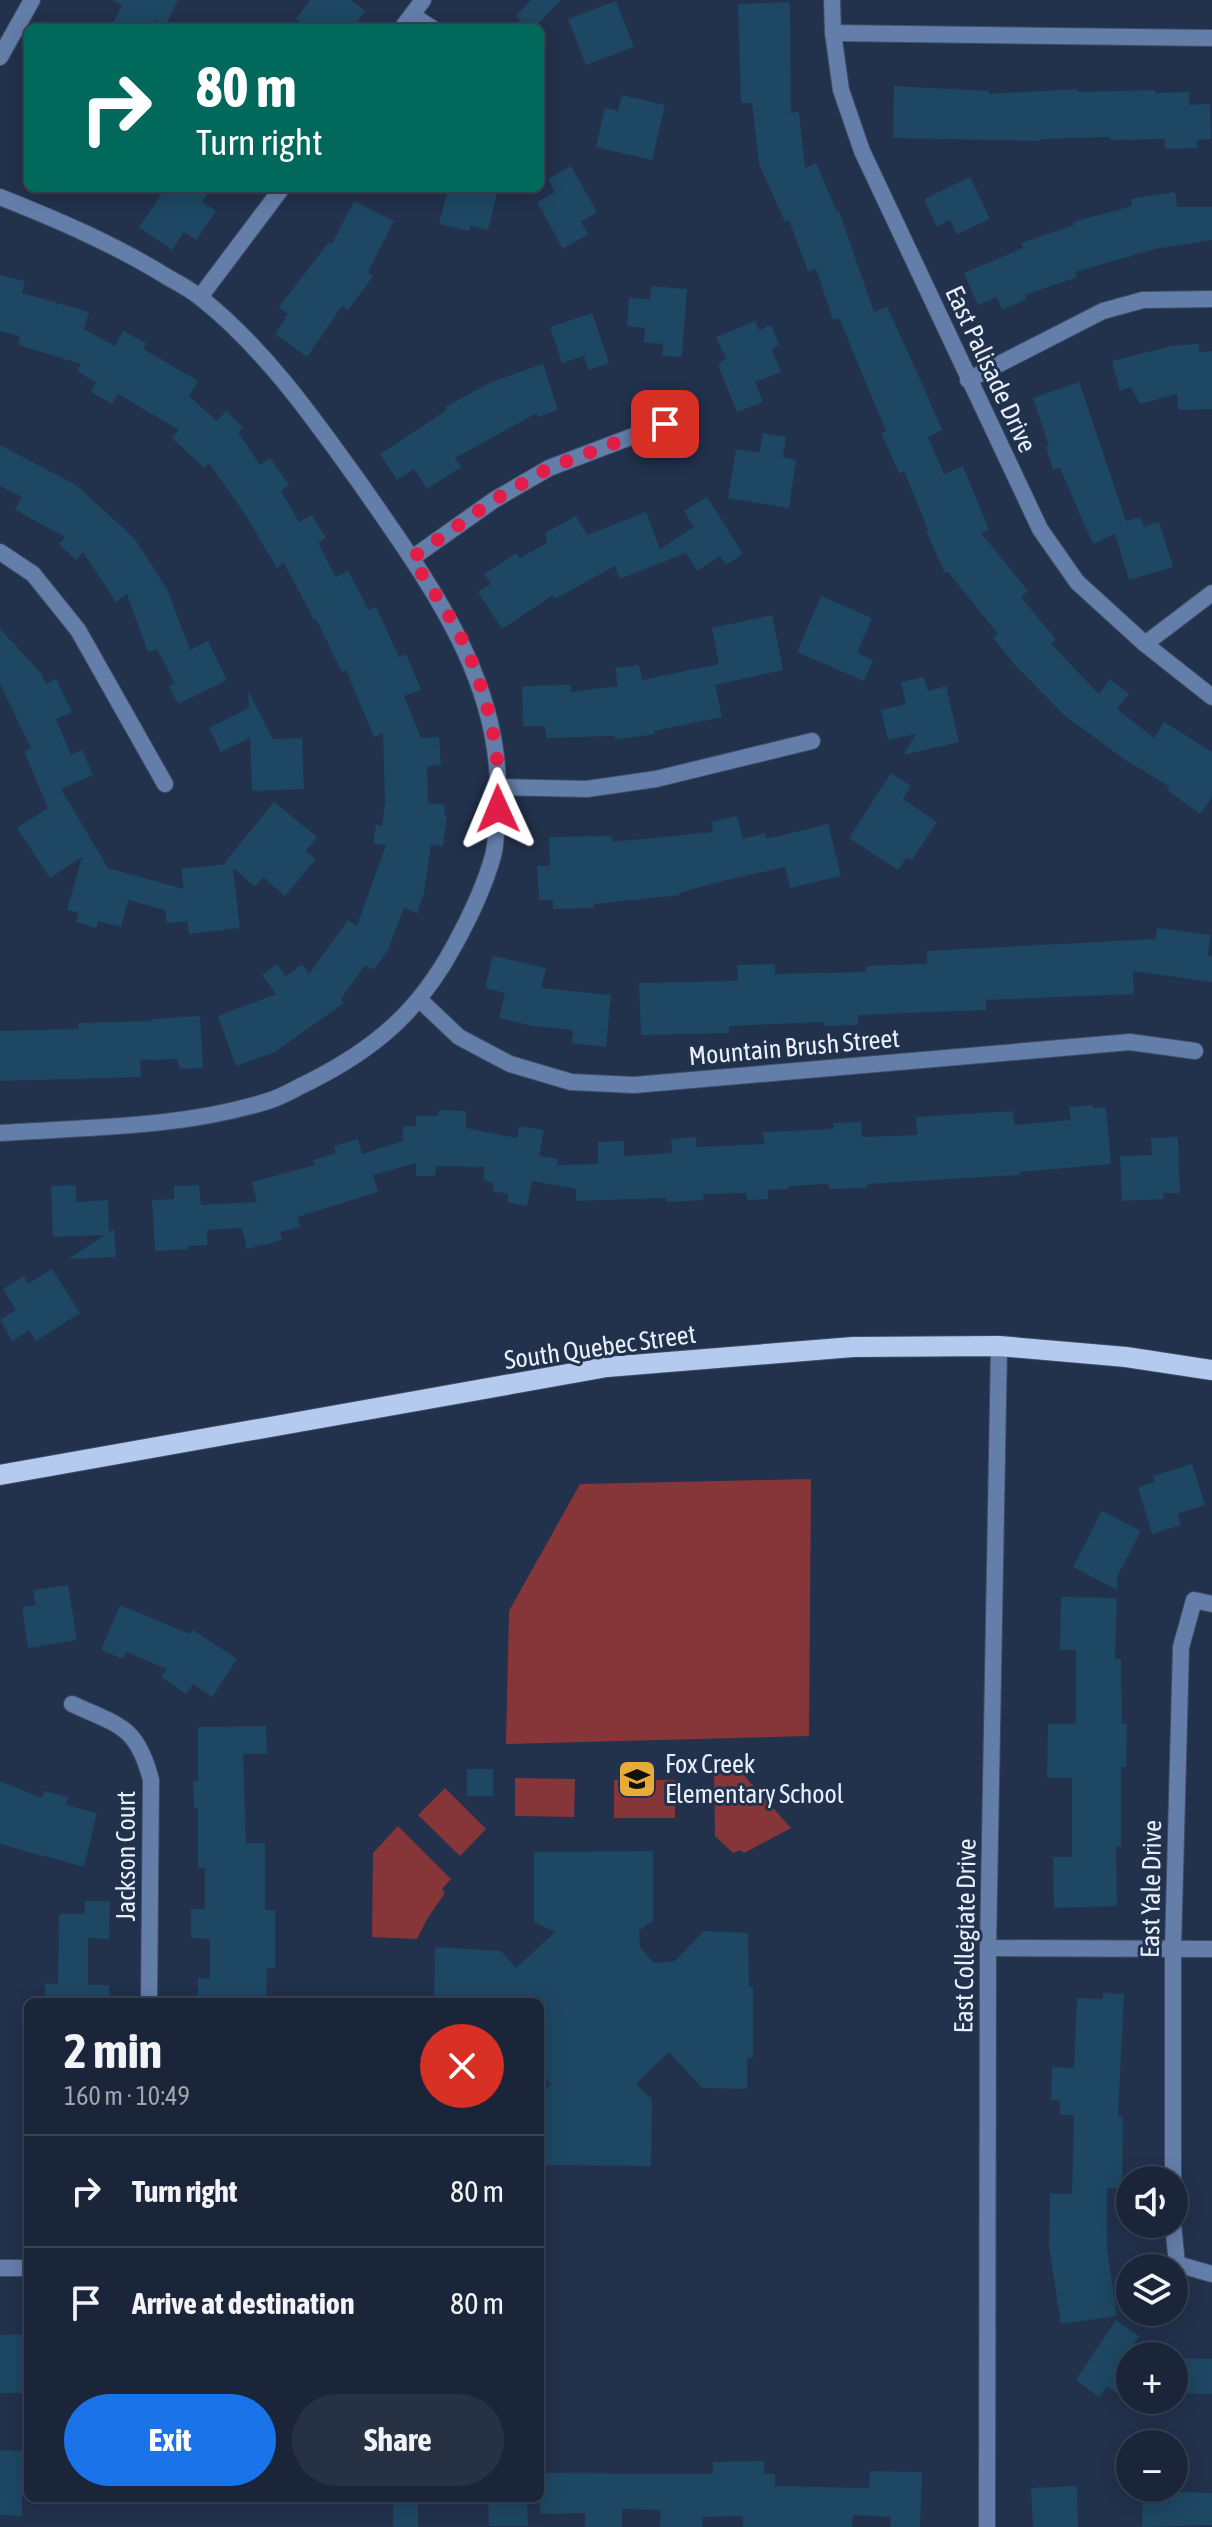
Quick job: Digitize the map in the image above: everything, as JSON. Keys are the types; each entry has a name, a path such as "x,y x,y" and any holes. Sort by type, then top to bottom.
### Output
{"main road":[{"name":"South Quebec Street","path":"0,1475 607,1367 853,1347 999,1346 1126,1357 1212,1370"}],"street":[{"path":"0,57 32,0"},
{"path":"407,21 423,0"},
{"name":"East Palisade Drive","path":"832,0 841,90 862,151 1040,529 1077,582 1145,644 1212,697"},
{"path":"833,33 1212,38"},
{"path":"200,297 279,192"},
{"path":"0,197 136,257 200,297 253,348 306,406 412,558 465,646 489,710 499,787 494,853 475,907 420,1000 380,1040 330,1072 271,1101 192,1119 0,1133"},
{"path":"968,380 1103,311 1143,300 1212,299"},
{"path":"412,558 494,500 549,468 665,424"},
{"path":"0,552 33,574 78,630 165,784"},
{"path":"1145,644 1212,593"},
{"path":"499,787 587,789 656,779 812,741"},
{"name":"Mountain Brush Street","path":"420,1000 459,1037 510,1064 571,1082 634,1085 1130,1042 1195,1051"},
{"name":"East Collegiate Drive","path":"987,2527 988,1948 999,1346"},
{"name":"East Yale Drive","path":"1173,2166 1173,1948 1181,1647 1194,1600 1212,1604"},
{"name":"Jackson Court","path":"72,1704 122,1727 143,1751 151,1780 149,1998"},
{"path":"988,1948 1212,1949"},
{"path":"1174,2238 1177,2264 1212,2274"},
{"path":"0,2268 24,2268"}],"shaded area":[{"path":"811,1479 809,1736 506,1744 509,1611 580,1484"},
{"path":"714,1771 740,1771 791,1828 744,1853 740,1850 733,1853 715,1836"},
{"path":"515,1778 575,1779 574,1817 515,1816"},
{"path":"614,1780 675,1780 675,1818 614,1818"},
{"path":"445,1788 486,1829 460,1856 418,1815"},
{"path":"398,1826 451,1879 442,1889 445,1893 417,1939 372,1937 373,1853"}],"building":[{"path":"111,0 178,0 166,24 154,20 152,24 113,24 122,5"},
{"path":"310,0 351,0 365,11 356,24 303,24 296,19"},
{"path":"531,0 561,0 538,24 524,24 516,16"},
{"path":"616,1 634,47 586,65 568,19"},
{"path":"790,2 791,113 799,112 805,168 816,163 839,211 874,312 887,307 912,361 942,430 928,437 944,474 963,466 989,530 981,533 1028,591 1021,597 1056,640 1051,644 1099,694 1110,679 1129,694 1117,709 1154,738 1164,722 1212,752 1212,797 1200,814 1167,790 1170,787 1124,759 1064,715 1015,665 993,638 998,634 948,572 945,573 904,471 899,473 881,433 886,431 839,318 833,320 816,269 808,272 789,220 785,222 759,164 752,103 741,103 738,4"},
{"path":"894,86 989,91 989,94 1078,89 1078,92 1189,92 1189,105 1210,104 1211,139 1197,140 1197,148 1165,149 1165,139 1110,140 1110,137 1040,141 893,138"},
{"path":"622,95 665,105 652,160 596,147 605,108 618,111"},
{"path":"571,166 597,212 581,222 588,234 563,249 537,202 555,192 548,179"},
{"path":"970,177 990,219 957,234 950,220 937,227 924,199"},
{"path":"163,192 208,192 202,202 216,211 196,240 184,232 172,250 139,227"},
{"path":"447,192 497,192 488,230 471,226 469,231 439,224"},
{"path":"1175,192 1177,207 1212,207 1212,240 1155,249 1075,272 1077,277 1025,295 1027,299 1002,310 997,297 978,305 964,273 1023,248 1021,243 1074,225 1073,222 1132,206 1131,199"},
{"path":"354,201 394,221 368,272 373,276 348,310 342,306 307,357 275,334 288,314 279,307 329,242 332,244"},
{"path":"0,275 25,281 22,293 89,312 84,329 115,346 123,331 146,343 143,349 198,381 189,396 217,421 226,411 243,427 238,432 260,465 270,458 289,485 281,491 299,522 312,515 326,538 318,543 336,577 348,571 369,610 376,607 399,657 406,654 421,690 404,696 421,738 439,737 441,765 427,766 428,803 445,805 444,815 447,816 443,846 431,845 424,893 417,913 404,908 388,950 374,970 365,965 341,999 344,1003 275,1052 236,1066 218,1016 276,994 262,975 277,964 286,976 302,964 309,974 348,920 357,926 386,845 373,844 376,825 382,826 385,802 383,733 374,737 346,670 342,672 284,563 277,568 245,514 209,463 204,468 172,438 179,430 118,394 112,404 91,392 96,382 77,371 81,364 18,345 20,336 0,331"},
{"path":"651,286 687,289 682,357 662,356 663,344 644,342 645,328 627,326 629,298 650,299"},
{"path":"592,313 609,363 588,370 584,356 562,363 550,327"},
{"path":"755,321 759,330 771,325 779,344 772,350 781,372 755,382 763,402 737,412 718,365 726,358 716,337"},
{"path":"1199,344 1199,352 1212,351 1212,409 1178,410 1177,394 1140,404 1131,387 1120,391 1112,361 1171,346"},
{"path":"543,364 558,410 538,417 537,413 455,458 461,467 427,489 414,469 397,480 380,454 447,410 445,407 491,382"},
{"path":"1079,382 1126,521 1140,517 1144,527 1159,522 1173,567 1129,580 1115,534 1093,544 1060,468 1053,470 1046,447 1049,446 1033,398"},
{"path":"763,433 786,437 783,457 796,460 789,508 728,498 736,449 759,453"},
{"path":"0,445 76,485 134,538 167,589 190,650 208,641 227,680 178,704 169,686 175,684 157,649 148,652 127,594 116,602 83,552 76,560 59,544 65,537 15,510 22,497 0,486"},
{"path":"707,497 743,554 726,565 720,556 697,571 686,553 620,579 615,566 555,599 553,595 502,629 478,592 491,584 484,574 516,553 520,558 547,543 545,533 576,516 587,535 646,512 660,549 694,527 684,511"},
{"path":"821,596 872,618 857,653 873,660 864,681 797,652"},
{"path":"772,615 783,670 715,685 722,717 654,731 655,734 615,740 615,736 546,738 545,726 523,726 522,686 571,685 571,692 618,686 615,668 639,665 642,680 719,664 712,628"},
{"path":"0,629 41,673 46,684 56,679 72,712 56,719 71,755 82,750 93,775 61,789 108,868 184,889 181,869 227,864 225,862 274,802 317,837 306,851 316,859 285,896 263,877 255,887 233,868 240,928 189,934 187,921 167,923 165,910 128,900 121,927 98,921 96,928 76,922 79,913 67,910 82,857 50,878 17,828 48,808 24,751 31,748 0,684"},
{"path":"924,677 928,691 946,686 959,742 903,755 916,734 888,740 881,710 906,704 901,682"},
{"path":"248,691 273,739 302,738 304,789 252,791 250,738 221,752 209,728 249,708"},
{"path":"891,773 911,786 903,799 937,822 912,860 907,857 898,870 849,838"},
{"path":"737,816 743,839 765,833 766,839 828,824 841,876 790,888 785,867 718,882 680,895 594,904 594,908 553,909 553,900 539,900 537,866 550,866 549,837 612,836 612,842 713,832 711,822"},
{"path":"1157,928 1210,935 1208,956 1212,956 1212,982 1133,971 1134,994 986,1000 986,1010 858,1015 858,1025 824,1026 824,1022 729,1026 729,1033 641,1035 639,983 738,981 737,965 775,964 775,974 866,972 866,966 927,964 927,951 1156,939"},
{"path":"493,956 546,968 541,988 611,995 606,1047 572,1043 573,1030 533,1026 499,1018 505,993 485,988"},
{"path":"200,1016 203,1068 179,1069 178,1059 140,1060 141,1077 0,1081 0,1031 79,1029 78,1023"},
{"path":"1093,1105 1093,1108 1106,1107 1111,1164 1020,1172 1020,1175 867,1184 867,1188 829,1189 829,1184 788,1186 789,1189 768,1190 768,1199 747,1200 746,1193 703,1194 704,1200 666,1202 666,1198 576,1201 576,1189 532,1181 527,1206 507,1202 508,1194 492,1191 494,1183 483,1180 485,1167 436,1166 435,1176 416,1176 416,1163 373,1175 378,1192 297,1217 300,1227 280,1232 282,1240 247,1249 242,1228 207,1230 207,1245 155,1251 152,1200 174,1199 174,1186 199,1185 201,1205 257,1202 252,1182 315,1165 313,1160 336,1153 334,1146 358,1139 362,1154 403,1141 403,1126 416,1126 416,1116 438,1116 439,1110 466,1111 466,1128 517,1138 519,1126 544,1130 539,1156 558,1159 557,1165 598,1164 598,1142 624,1141 624,1156 672,1153 671,1139 696,1137 697,1147 764,1144 763,1132 834,1129 833,1123 861,1122 862,1137 917,1135 916,1117 1013,1111 1014,1125 1071,1120 1069,1107"},
{"path":"1178,1137 1180,1193 1163,1193 1164,1199 1122,1201 1120,1156 1152,1155 1151,1138"},
{"path":"76,1185 76,1202 108,1200 109,1233 114,1229 116,1257 68,1259 105,1235 53,1237 51,1186"},
{"path":"52,1269 80,1313 36,1341 29,1330 12,1341 0,1320 16,1310 3,1289 24,1276 28,1284"},
{"path":"1192,1464 1205,1505 1177,1514 1181,1525 1152,1534 1138,1487 1155,1482 1153,1476"},
{"path":"1102,1511 1141,1531 1117,1577 1117,1590 1073,1567"},
{"path":"68,1585 77,1640 28,1648 22,1607 36,1605 33,1590"},
{"path":"1061,1597 1117,1598 1115,1659 1121,1659 1122,1724 1127,1724 1126,1767 1121,1767 1121,1847 1116,1847 1117,1906 1054,1908 1053,1857 1072,1857 1072,1778 1047,1778 1048,1724 1076,1724 1076,1650 1060,1650"},
{"path":"120,1605 190,1634 193,1630 237,1659 212,1697 193,1684 186,1694 161,1677 167,1669 126,1652 123,1659 101,1650"},
{"path":"266,1726 267,1754 243,1754 246,1843 265,1843 265,1910 275,1910 275,1968 267,1968 266,1998 198,1998 198,1978 210,1979 210,1939 191,1938 191,1909 205,1909 205,1868 198,1868 198,1808 194,1808 193,1781 198,1781 198,1727"},
{"path":"467,1769 493,1769 493,1796 467,1796"},
{"path":"0,1781 42,1798 44,1791 68,1797 66,1805 97,1813 84,1867 0,1844"},
{"path":"653,1851 653,1921 639,1930 640,1947 654,1963 675,1961 704,1931 748,1933 749,1987 753,1987 753,2058 747,2058 747,2089 702,2088 669,2052 636,2084 652,2099 651,2166 544,2165 544,2090 552,2084 544,2077 544,1998 434,1998 435,1947 501,1951 516,1968 555,1932 534,1922 534,1852"},
{"path":"85,1901 110,1901 109,1939 88,1938 88,1985 109,1985 109,1998 45,1998 45,1983 58,1984 59,1914 85,1914"},
{"path":"1103,1993 1124,1994 1118,2117 1123,2117 1122,2166 1116,2166 1116,2188 1107,2188 1107,2250 1116,2316 1061,2324 1049,2246 1050,2194 1072,2194 1074,2115 1060,2115 1060,2101 1051,2100 1052,2067 1074,2068 1077,1998 1103,1999"},
{"path":"1116,2320 1116,2326 1125,2326 1139,2336 1135,2342 1116,2342 1116,2393 1107,2386 1099,2397 1076,2380"},
{"path":"24,2334 24,2393 0,2393 0,2335"},
{"path":"1188,2358 1212,2359 1212,2394 1188,2393"},
{"path":"0,2450 24,2451 22,2516 0,2515"},
{"path":"764,2461 764,2474 775,2474 775,2486 869,2488 870,2471 922,2472 920,2527 890,2527 891,2517 853,2515 852,2527 743,2527 743,2516 703,2517 702,2527 660,2527 661,2510 622,2509 622,2527 585,2527 585,2513 540,2514 540,2502 544,2502 544,2473 713,2474 713,2462"},
{"path":"1077,2486 1078,2527 1033,2527 1031,2488"},
{"path":"1188,2492 1212,2493 1212,2525 1142,2527 1143,2502 1188,2502"},
{"path":"393,2502 418,2502 418,2527 393,2527"},
{"path":"488,2502 527,2502 528,2526 489,2526"}],"place":[{"name":"Fox Creek Elementary School","path":"637,1779"}],"route":[{"path":"498,809 499,787 489,710 465,646 412,558 494,500 549,468 665,424"}]}
